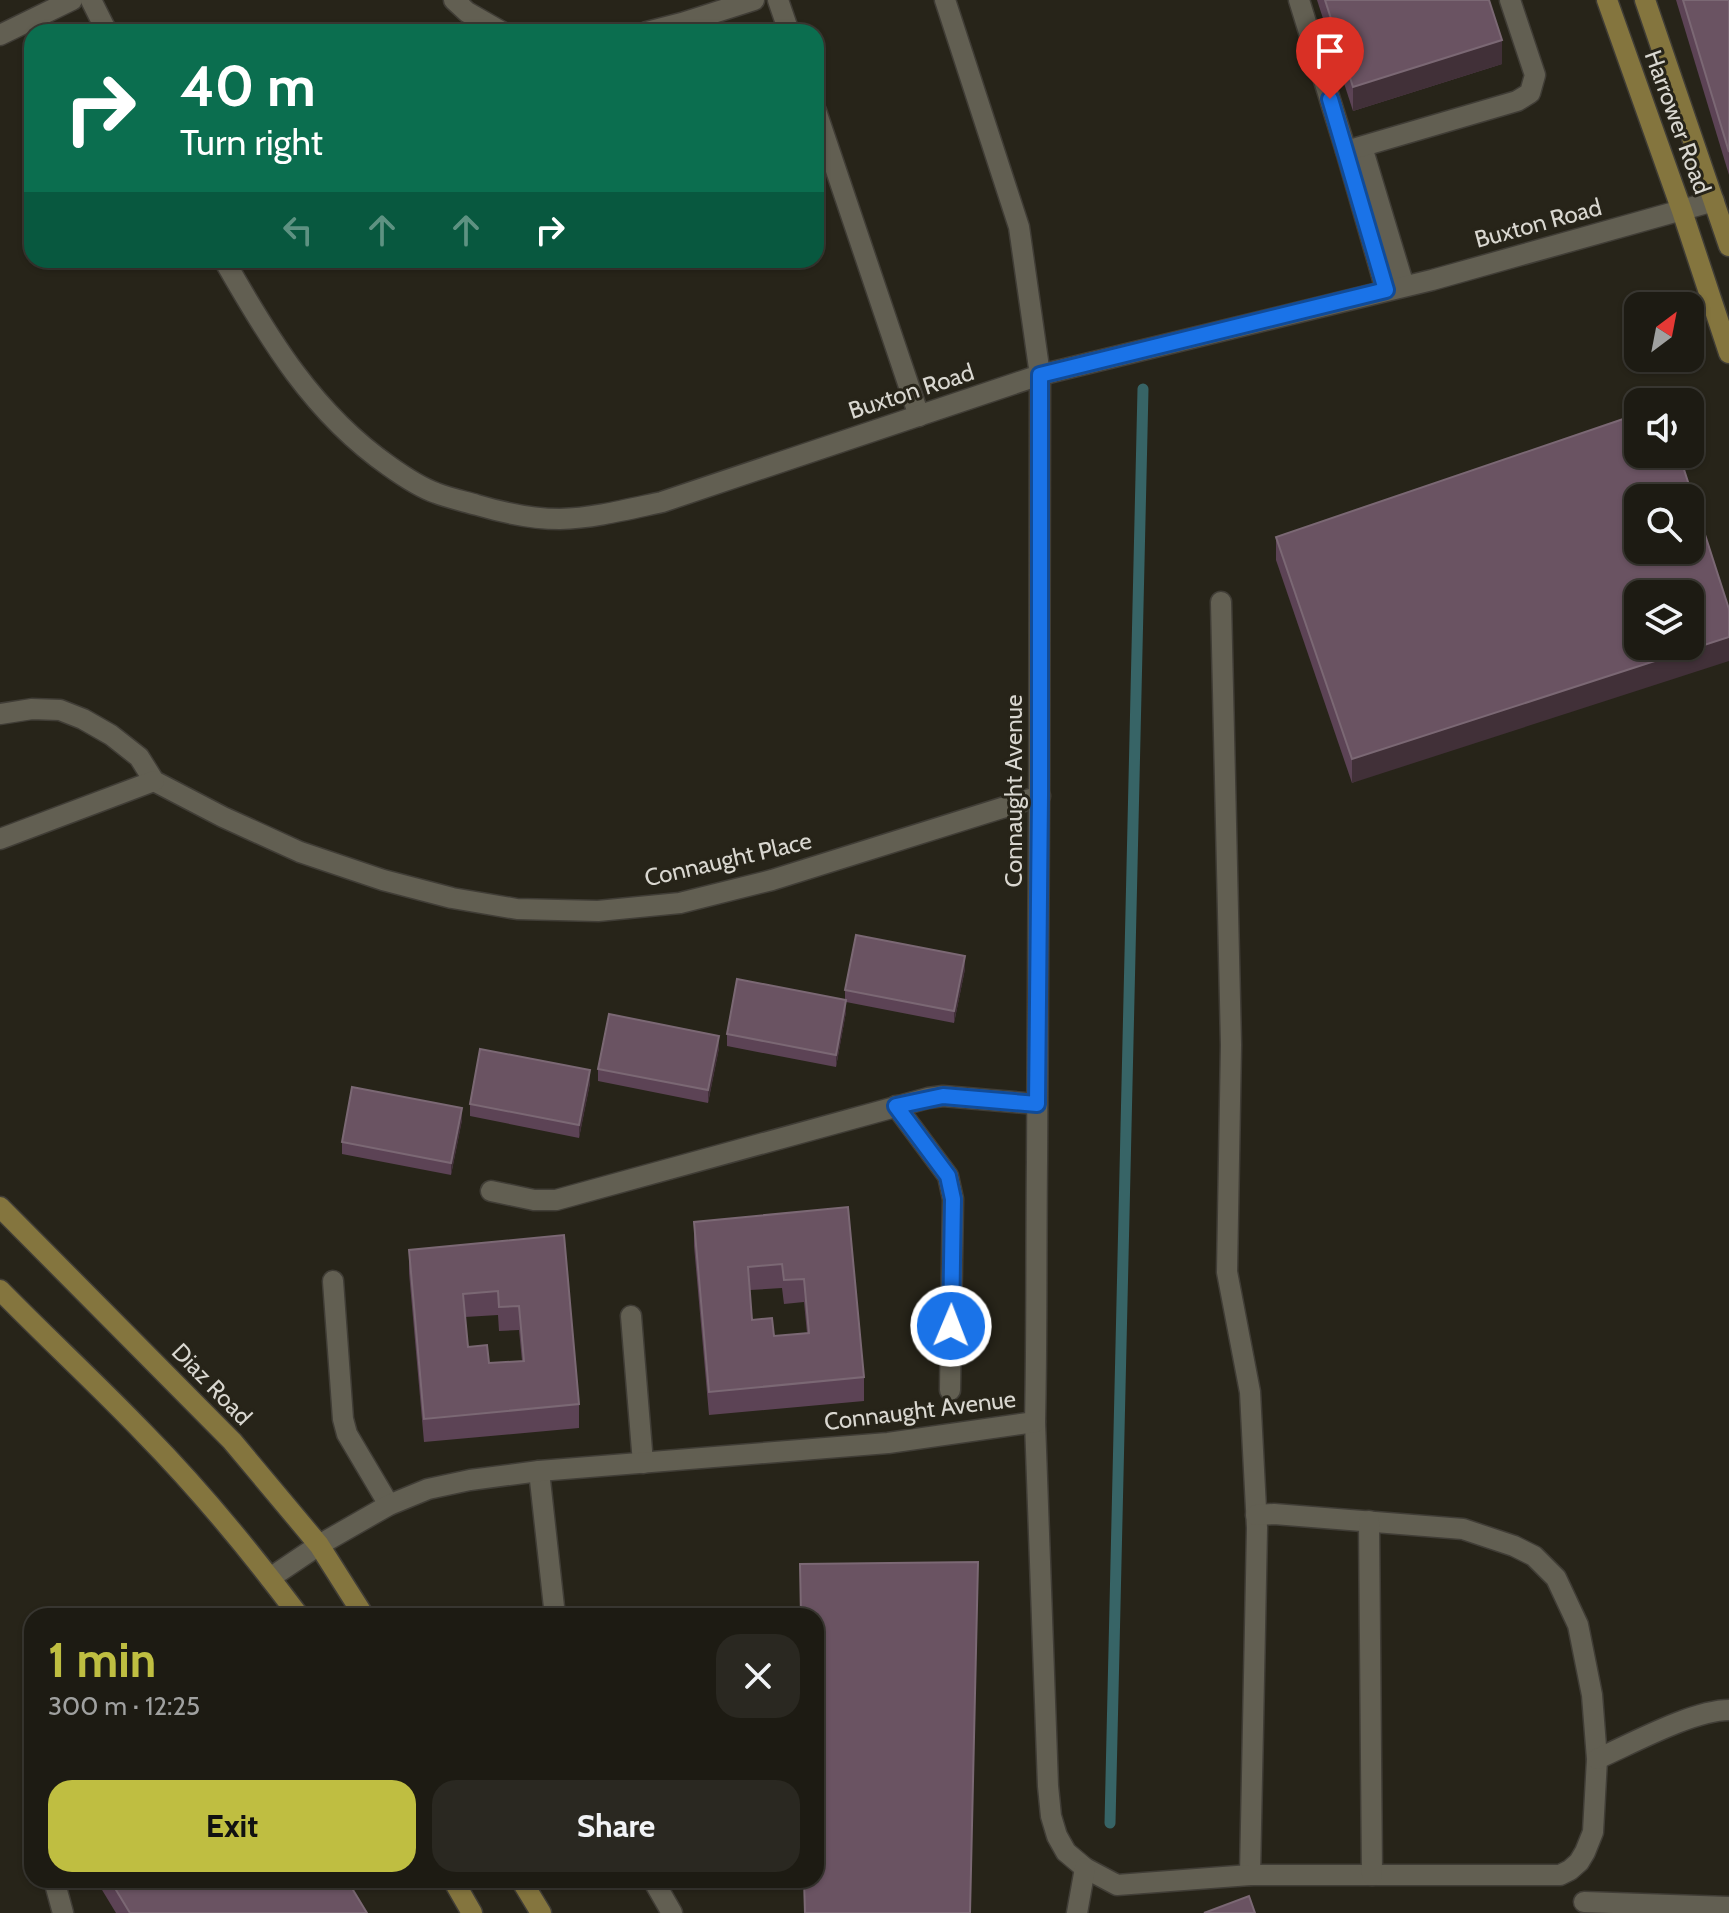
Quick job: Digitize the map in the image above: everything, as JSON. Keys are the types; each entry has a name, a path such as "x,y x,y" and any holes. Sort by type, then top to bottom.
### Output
{"street":[{"path":"0,35 72,0"},
{"path":"91,0 103,24"},
{"path":"454,0 488,24"},
{"path":"678,24 754,0"},
{"path":"778,0 786,24"},
{"name":"Connaught Avenue","path":"270,1578 319,1545 389,1505 428,1489 470,1480 539,1471 888,1443 1035,1422 1040,375 1019,227 945,0"},
{"path":"1299,0 1354,149 1395,288"},
{"path":"1354,149 1517,101 1530,93 1535,75 1510,0"},
{"name":"Harrower Road","path":"1607,0 1729,353"},
{"name":"Harrower Road","path":"1645,0 1729,246"},
{"path":"824,135 919,416"},
{"name":"Buxton Road","path":"229,268 264,330 293,372 319,405 366,451 434,493 507,514 560,519 662,502 1040,375 1395,288 1714,201"},
{"path":"1221,602 1231,1045 1227,1272 1250,1392 1256,1515 1250,1875"},
{"name":"Connaught Place","path":"0,714 32,709 60,710 111,735 139,757 154,781 300,852 383,880 452,898 517,909 598,911 680,903 772,880 1040,796"},
{"path":"0,839 154,781"},
{"path":"491,1191 534,1200 556,1200 896,1106 943,1096 1037,1104"},
{"path":"896,1106 948,1176 952,1186 950,1390"},
{"name":"Diaz Road","path":"0,1207 232,1441 319,1545 359,1608"},
{"path":"333,1281 343,1419 347,1434 389,1505"},
{"path":"0,1290 180,1471 224,1519 293,1608"},
{"path":"631,1316 643,1463"},
{"path":"1035,1422 1051,1816 1066,1852 1085,1868 1117,1885 1250,1875 1560,1875 1579,1862 1593,1832 1597,1759 1592,1695 1578,1625 1556,1578 1534,1556 1463,1529 1256,1515"},
{"path":"539,1471 554,1608"},
{"path":"1369,1521 1372,1875"},
{"path":"1597,1759 1681,1722 1718,1710 1729,1710"},
{"path":"1579,1862 1585,1907 1729,1907"},
{"path":"1077,1913 1085,1868"},
{"path":"56,1888 63,1913"},
{"path":"458,1888 472,1913"},
{"path":"526,1888 541,1913"},
{"path":"658,1888 672,1913"}],"building":[{"path":"1325,0 1489,0 1502,40 1353,87"},
{"path":"1683,0 1729,0 1729,152"},
{"path":"1624,419 1624,468 1684,468 1689,484 1624,484 1624,564 1704,564 1704,532 1729,609 1729,637 1704,645 1704,580 1624,580 1624,660 1658,660 1352,759 1276,537"},
{"path":"856,935 965,956 954,1011 845,990"},
{"path":"737,979 846,1000 836,1055 727,1034"},
{"path":"609,1014 719,1036 708,1090 598,1069"},
{"path":"480,1049 590,1070 579,1125 470,1104"},
{"path":"352,1087 462,1108 451,1163 342,1142"},
{"path":"848,1207 864,1377 709,1392 694,1222","holes":["782,1264 784,1280 804,1279 809,1333 774,1336 772,1318 752,1320 748,1267"]},
{"path":"564,1235 579,1404 424,1419 409,1250","holes":["498,1291 499,1307 519,1306 524,1361 489,1363 487,1345 468,1347 463,1294"]},
{"path":"978,1562 970,1913 805,1913 804,1888 824,1888 824,1608 801,1608 800,1564"},
{"path":"115,1888 352,1888 367,1913 130,1913"},
{"path":"1249,1896 1255,1913 1204,1913"}],"waterway":[{"path":"1110,1823 1143,389"}],"route":[{"path":"951,1326 952,1186 948,1176 896,1106 943,1096 1037,1104 1040,375 1386,290 1330,99"}]}
